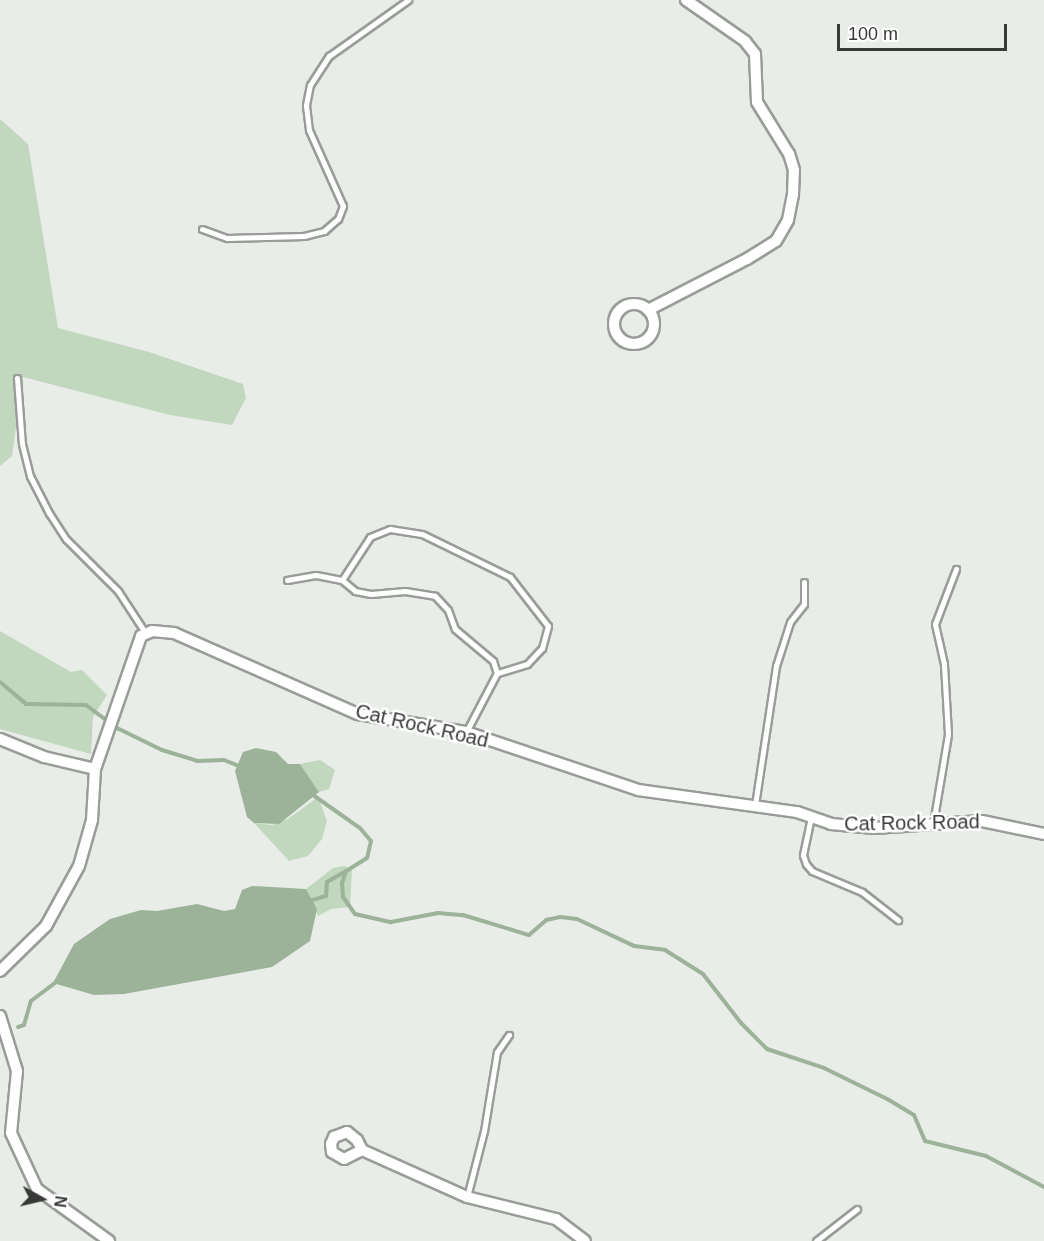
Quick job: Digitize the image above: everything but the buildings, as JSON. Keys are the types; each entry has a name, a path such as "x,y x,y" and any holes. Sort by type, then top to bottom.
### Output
{"street":[{"path":"648,310 747,260 776,241 788,220 794,195 794,170 789,154 757,102 755,54 712,15 686,0"},
{"name":"Cat Rock Road","path":"146,634 174,633 358,714 466,732 638,790 755,805 811,817 831,824 874,828 982,821 1044,834"},
{"path":"0,971 24,951 46,926 80,866 92,820 95,769 141,636 146,634"},
{"path":"0,739 44,757 95,769"},
{"path":"0,1016 17,1071 11,1133 37,1189 109,1241"},
{"path":"362,1150 467,1197 556,1219 585,1241"}],"lane":[{"path":"202,229 227,238 304,236 324,231 338,219 343,206 309,130 306,105 310,85 329,56 408,0"},
{"path":"17,378 22,444 30,476 49,513 66,538 118,591 146,634"},
{"path":"342,580 370,537 390,529 422,534 510,577 548,626 536,657 497,673 466,732"},
{"path":"933,824 948,734 944,664 935,624 956,569"},
{"path":"287,580 316,574 342,580 355,591 371,594 405,591 435,596 448,610 455,629 493,662 497,673"},
{"path":"755,805 776,666 790,622 804,604 804,582"},
{"path":"811,817 803,855 806,864 813,871 862,892 898,920"},
{"path":"467,1197 484,1131 496,1052 509,1035"},
{"path":"816,1241 857,1209"}],"shaded area":[{"path":"0,119 28,144 58,328 149,352 243,384 246,398 232,425 170,415 23,377 12,456 0,466"},
{"path":"0,631 71,672 82,670 107,695 93,717 91,754 0,729"},
{"path":"256,748 276,752 288,764 300,764 319,792 279,824 254,823 247,817 235,771 243,752"},
{"path":"320,760 335,770 329,789 319,792 300,764"},
{"path":"318,797 327,821 322,839 308,856 289,861 254,823 272,825 288,819"},
{"path":"344,866 352,869 350,907 331,909 318,916 306,889 333,868"},
{"path":"252,886 306,889 317,909 310,941 272,967 124,994 94,995 53,983 74,944 110,919 141,910 157,911 197,904 224,911 235,909 242,890"}],"waterway":[{"path":"0,682 26,704 86,705 117,728 162,750 197,761 224,760 239,766"},
{"path":"313,795 360,828 371,841 367,858 346,871 342,883 343,897 355,914 391,922 438,913 463,915 529,935 546,920 560,917 577,919 634,946 665,950 703,974 741,1023 767,1049 824,1068 889,1100 914,1115 925,1141 986,1156 1044,1187"},
{"path":"306,902 326,896 327,882 346,871"},
{"path":"18,1027 24,1025 31,1001 56,982"}]}
